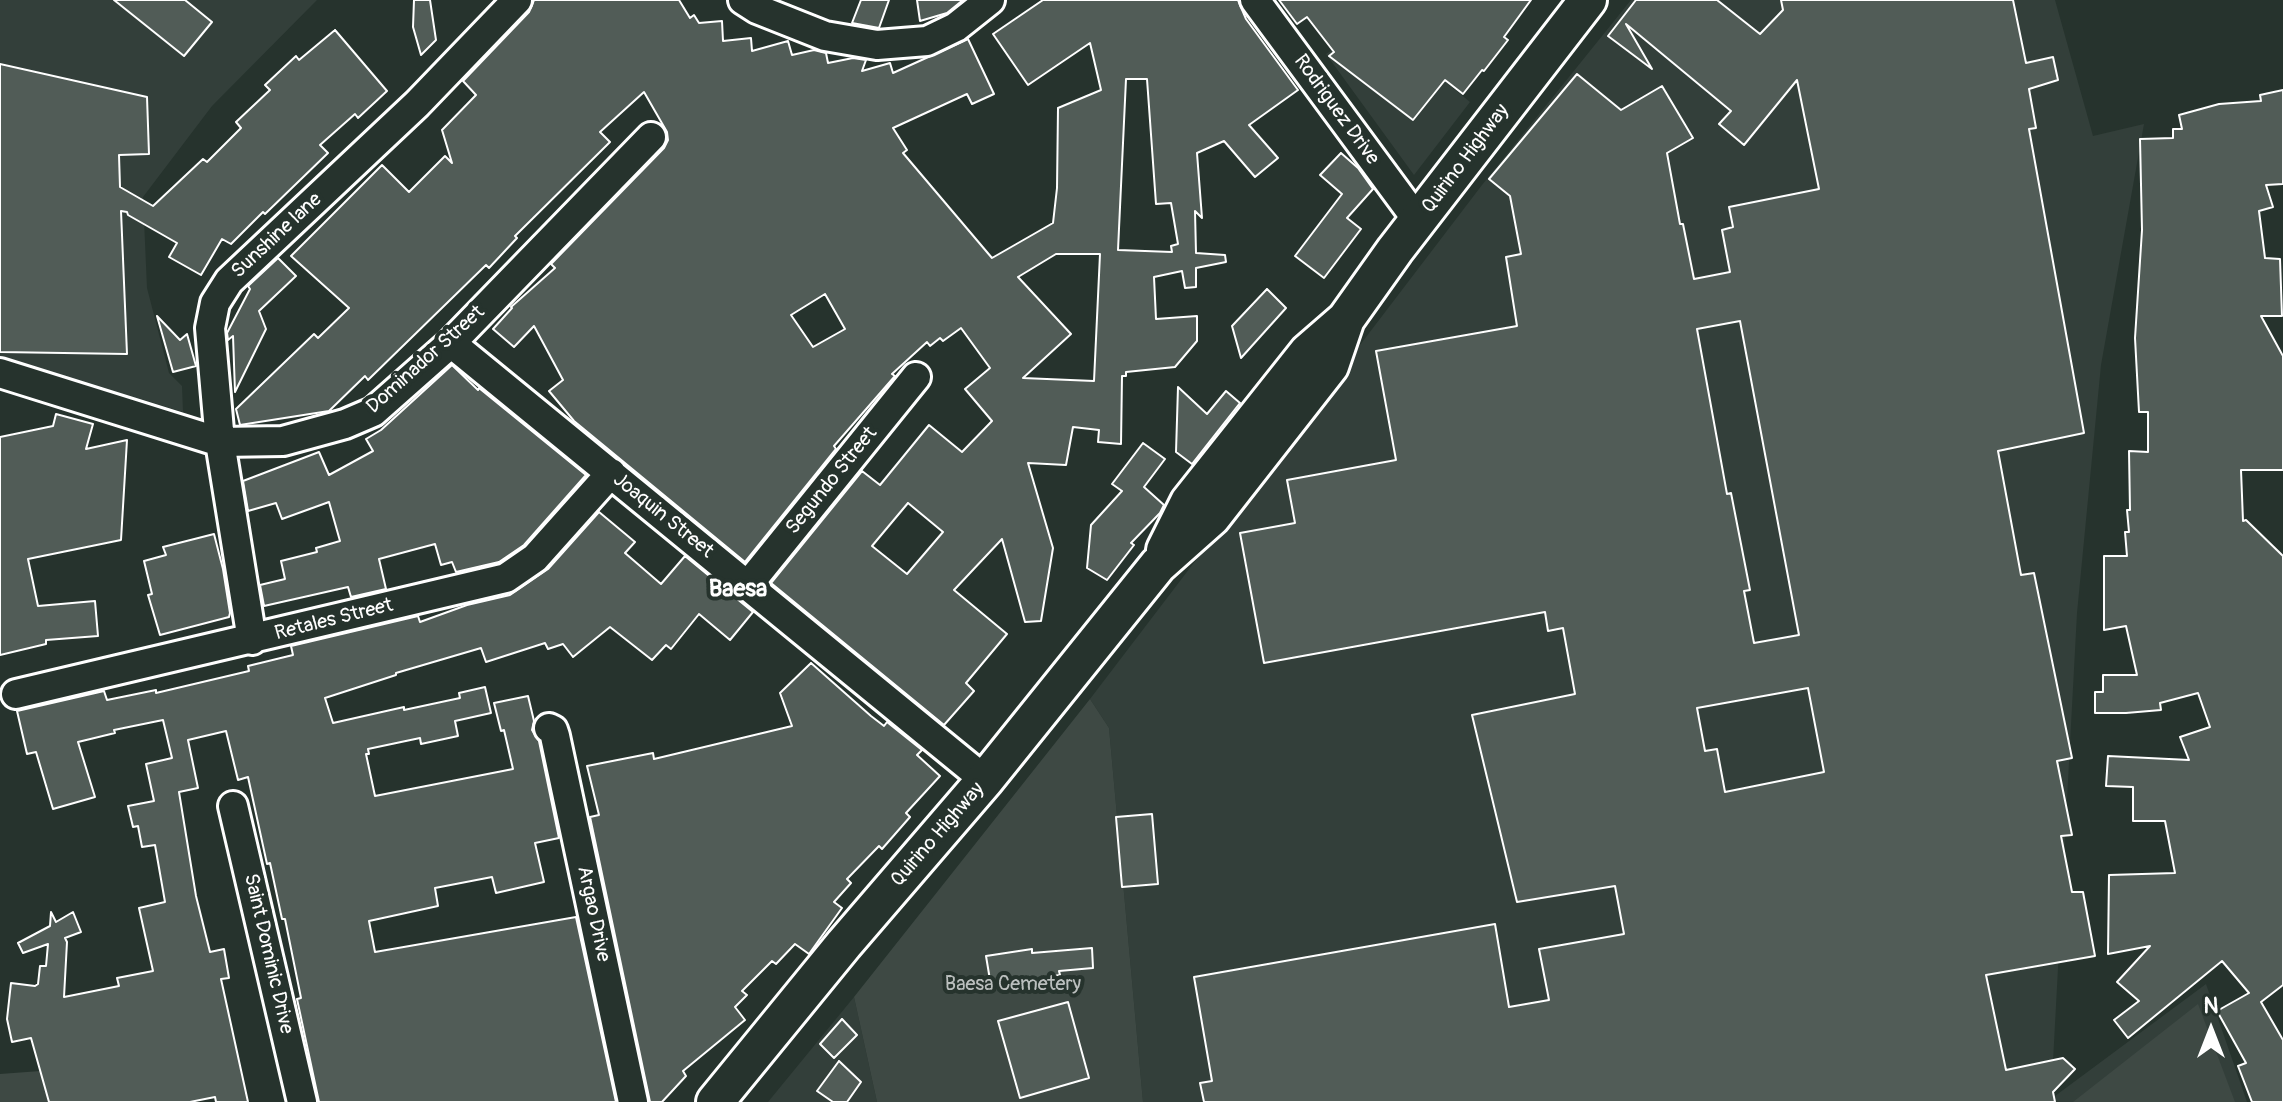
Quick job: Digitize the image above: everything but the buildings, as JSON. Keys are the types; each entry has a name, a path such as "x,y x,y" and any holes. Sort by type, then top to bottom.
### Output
{"main road":[{"name":"Quirino Highway","path":"715,1102 844,944 985,780 1158,565 1212,517 1330,366 1346,319 1588,0"}],"street":[{"name":"Sunshine lane","path":"252,640 220,442 210,328 215,303 229,281 417,104 517,0"},
{"path":"743,0 757,9 825,36 877,45 927,41 956,27 990,0"},
{"name":"Rodriguez Drive","path":"1255,0 1418,221"},
{"name":"Dominador Street","path":"0,373 220,442 283,441 318,433 373,412 451,343 651,137"},
{"name":"Joaquin Street","path":"451,343 985,780"},
{"name":"Segundo Street","path":"748,585 916,377"},
{"name":"Retales Street","path":"16,694 506,578 535,558 611,473"},
{"name":"Argao Drive","path":"549,728 555,736 633,1102"},
{"name":"Saint Dominic Drive","path":"233,806 302,1102"}],"shaded area":[{"path":"0,0 317,0 212,106 143,197 147,288 169,373 182,386 183,412 0,362"},
{"path":"1631,0 2055,0 2093,136 2144,124 2101,365 2077,613 2051,1099 2206,984 2247,1102 1143,1102 1109,728 1090,699 1482,185"},
{"path":"1374,23 1470,102 1414,175 1326,54"},
{"path":"854,997 877,1102 768,1102"}],"green space":[{"name":"Baesa Cemetery","path":"1090,699 1109,728 1143,1102 877,1102 854,997"},
{"path":"2198,1004 2235,1102 2073,1102"},
{"path":"54,1070 56,1102 0,1102 0,1074"}],"district":[{"name":"Baesa","path":"738,590"}]}
